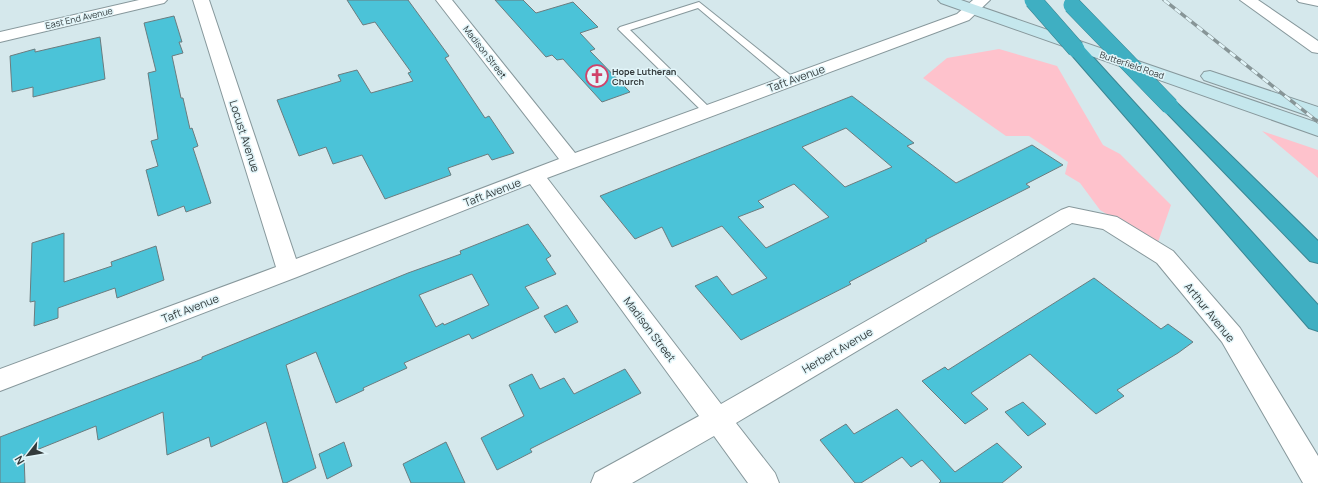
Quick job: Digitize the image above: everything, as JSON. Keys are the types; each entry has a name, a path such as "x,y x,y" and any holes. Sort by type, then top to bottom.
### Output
{"highway":[{"path":"1033,0 1318,321"},
{"path":"1069,3 1318,255"}],"main road":[{"name":"Butterfield Road","path":"946,0 980,3 1318,113"},
{"name":"Butterfield Road","path":"980,3 1318,130"}],"street":[{"name":"East End Avenue","path":"0,37 159,0"},
{"name":"Locust Avenue","path":"200,0 289,271"},
{"name":"Madison Street","path":"444,0 571,161"},
{"path":"1248,0 1318,48"},
{"name":"Taft Avenue","path":"0,380 289,271 571,161 963,16 980,3"},
{"name":"Madison Street","path":"534,175 719,419 765,483"},
{"name":"Herbert Avenue","path":"605,483 719,419 1069,215"},
{"name":"Arthur Avenue","path":"1069,215 1109,222 1165,257 1231,335 1318,482"}],"lane":[{"path":"1302,0 1318,3"},
{"path":"708,111 623,29 699,5 790,80"}],"shaded area":[{"path":"999,49 1057,66 1103,145 1120,154 1171,205 1157,245 1100,210 1080,183 1065,174 1068,162 1029,136 1006,136 923,78 947,58"},
{"path":"1262,131 1318,150 1318,178"}],"building":[{"path":"347,0 408,0 449,56 445,58 485,118 489,116 514,153 492,160 488,154 448,168 451,175 385,199 362,155 333,164 326,147 299,156 277,100 341,81 338,75 357,70 371,93 413,81 408,73 411,72 375,22 363,25"},
{"path":"495,0 523,0 536,13 573,2 598,27 580,33 595,49 590,51 630,92 602,102 563,59 557,60 552,55 546,57"},
{"path":"174,16 182,42 179,42 183,53 172,56 181,98 183,98 190,129 192,128 198,146 193,148 211,203 186,212 184,206 158,216 146,170 158,166 151,141 158,139 148,73 156,71 144,23"},
{"path":"100,37 105,79 33,97 33,87 12,92 10,56 35,49 35,52"},
{"path":"852,96 914,143 907,146 956,183 1032,145 1063,165 1026,184 1030,187 925,240 927,241 849,282 851,284 741,340 695,286 717,276 732,295 767,278 722,226 672,247 662,227 635,239 600,196","holes":["846,128 892,167 845,187 802,147","794,184 829,217 766,248 738,217 764,207 758,201"]},
{"path":"528,224 551,256 546,259 556,274 525,287 539,308 472,339 469,334 404,363 407,368 363,388 364,390 336,403 316,352 286,365 316,468 286,483 283,483 266,422 211,447 209,437 167,455 163,412 98,440 96,426 24,455 25,483 0,483 0,437 202,359 202,357 408,273 461,254 460,251","holes":["472,274 489,305 444,325 443,323 436,327 419,295"]},
{"path":"64,233 64,282 112,266 111,262 156,246 164,280 117,298 115,288 58,308 58,318 34,326 35,301 30,302 32,243"},
{"path":"1094,278 1161,329 1168,324 1193,342 1178,353 1117,390 1124,396 1096,414 1030,354 971,393 988,409 965,424 922,381 945,367 948,370"},
{"path":"567,305 578,322 555,333 544,316"},
{"path":"625,369 641,393 530,449 532,452 497,470 481,438 524,416 509,385 532,374 540,389 564,378 574,394"},
{"path":"1023,402 1046,424 1028,436 1005,412"},
{"path":"897,409 955,472 997,443 1022,467 1002,483 939,483 941,481 922,460 911,467 902,457 861,483 855,483 820,440 846,424 854,434"},
{"path":"344,442 352,466 327,479 319,454"},
{"path":"446,442 465,483 411,483 403,464"}],"railway":[{"path":"1164,0 1318,122"}],"place":[{"name":"Hope Lutheran Church","path":"597,76"}]}
